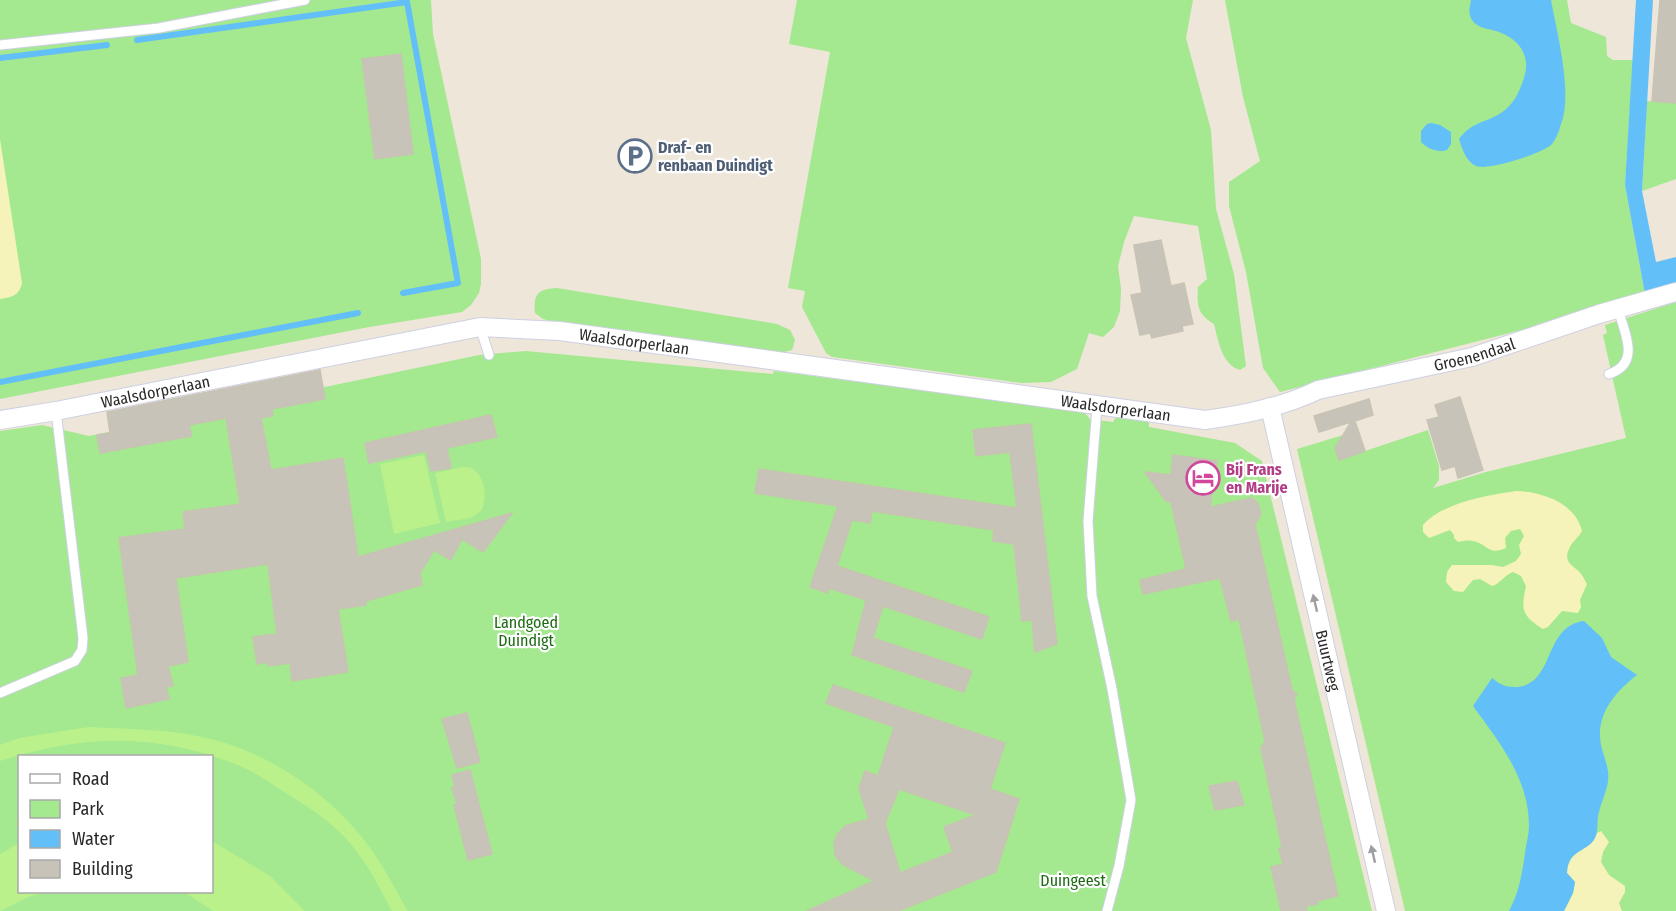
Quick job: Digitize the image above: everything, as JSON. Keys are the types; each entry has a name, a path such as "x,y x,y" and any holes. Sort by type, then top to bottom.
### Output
{"street":[{"name":"Groenendaal","path":"1270,407 1299,399 1318,390 1472,357 1676,292"},
{"name":"Waalsdorperlaan","path":"0,420 56,411 480,327 560,331 1097,407 1205,420 1233,417 1270,407"},
{"name":"Buurtweg","path":"1270,407 1386,911"}],"lane":[{"path":"0,45 159,28 305,0"},
{"path":"1609,374 1620,370 1629,352 1618,309"},
{"path":"480,327 489,355"},
{"path":"1097,407 1088,521 1092,596 1112,689 1131,800 1119,866 1107,911"},
{"path":"0,693 75,661 82,650 83,638 56,411"}],"green space":[{"path":"0,0 431,0 433,34 481,259 479,293 471,305 462,312 369,327 0,399"},
{"path":"797,0 1193,0 1186,38 1211,130 1216,209 1234,274 1246,366 1240,370 1229,363 1222,351 1214,324 1204,317 1199,308 1198,287 1207,279 1198,226 1134,216 1118,266 1121,289 1120,311 1114,327 1103,337 1089,333 1077,369 1051,382 1021,383 832,357 826,353 802,307 805,291 788,288 830,52 789,44"},
{"path":"1225,0 1567,0 1571,23 1606,37 1607,56 1613,60 1633,60 1625,185 1645,294 1580,315 1280,392 1263,368 1246,272 1229,206 1229,182 1260,161 1243,97"},
{"path":"1647,101 1676,103 1676,179 1642,191"},
{"path":"557,288 777,324 790,330 795,340 792,350 780,353 543,319 535,313 536,297 541,291"},
{"path":"1676,302 1676,911 1405,911 1297,449 1350,433 1356,454 1428,430 1439,466 1439,480 1433,488 1486,472 1626,438 1603,335 1607,333 1605,325"},
{"name":"Landgoed Duindigt","path":"526,351 773,374 774,371 1082,410 1090,419 1113,422 1117,415 1149,418 1149,427 1235,443 1262,461 1372,911 0,911 0,431 42,425 89,436 479,355"},
{"path":"424,455 440,523 394,534 380,464"},
{"path":"463,467 472,468 480,476 484,492 482,510 471,518 446,522 435,473"},
{"path":"89,727 160,731 202,737 249,752 294,776 335,808 368,845 408,911 392,911 357,852 324,818 249,770 213,755 156,743 125,741 63,745 0,761 0,745 19,738"},
{"path":"213,842 270,876 305,911 213,911 186,893 213,893"},
{"path":"18,844 18,893 42,893 0,911 0,854"}],"sand":[{"path":"0,139 22,283 19,291 14,295 0,299"},
{"path":"1516,491 1556,500 1572,513 1582,531 1570,547 1567,557 1587,584 1580,600 1581,607 1578,613 1562,611 1548,627 1543,629 1530,620 1524,611 1523,600 1526,586 1521,576 1513,572 1492,586 1480,579 1473,580 1463,592 1454,591 1446,582 1447,572 1452,565 1503,567 1516,561 1521,554 1519,545 1524,536 1520,529 1511,531 1505,538 1506,548 1495,551 1478,542 1458,542 1450,530 1429,538 1423,532 1423,525 1441,511 1466,501"},
{"path":"1601,831 1609,842 1603,852 1601,862 1609,875 1625,886 1625,892 1619,903 1622,911 1564,911 1573,893 1575,882 1567,873 1568,865 1571,859 1589,845"}],"water":[{"path":"1471,0 1551,0 1565,80 1564,111 1553,143 1526,157 1483,167 1476,166 1470,161 1459,139 1470,128 1499,114 1512,103 1522,82 1526,63 1522,50 1513,39 1473,22 1470,14"},
{"path":"1636,0 1653,0 1642,191 1656,262 1676,257 1676,285 1645,294 1625,185"},
{"path":"1431,123 1440,125 1451,132 1451,144 1447,150 1433,150 1421,142 1421,131"},
{"path":"1584,621 1602,638 1611,657 1637,675 1608,705 1601,724 1601,745 1608,777 1598,814 1597,831 1591,843 1576,853 1568,864 1567,873 1575,882 1573,893 1564,911 1509,911 1518,890 1523,868 1529,829 1528,809 1524,792 1511,762 1473,706 1492,678 1502,685 1514,687 1527,684 1537,677 1561,633 1571,625"}],"building":[{"path":"1660,0 1676,0 1676,103 1652,101"},
{"path":"401,54 413,154 375,159 362,59"},
{"path":"1161,240 1171,286 1184,283 1193,324 1182,326 1183,331 1152,338 1150,333 1140,335 1131,295 1142,293 1134,245"},
{"path":"320,370 325,399 272,409 273,416 261,418 271,470 343,458 358,557 512,513 483,552 462,539 451,560 434,550 420,573 422,585 366,601 366,605 338,609 348,672 292,681 290,663 268,666 268,662 257,664 253,637 277,634 268,564 176,578 188,662 168,666 173,686 166,687 169,699 126,708 121,678 138,675 119,538 185,529 183,512 240,504 226,418 189,425 192,436 100,453 97,435 110,433 107,412"},
{"path":"1460,397 1483,470 1458,478 1455,466 1442,470 1427,420 1439,417 1435,405"},
{"path":"1369,399 1373,415 1355,421 1365,451 1339,460 1335,448 1351,422 1319,432 1314,416"},
{"path":"491,415 497,437 447,448 451,468 431,471 426,451 369,463 365,443"},
{"path":"1031,424 1057,644 1035,652 1032,620 1022,621 1014,544 993,541 994,530 872,511 870,523 852,520 837,566 989,617 982,639 883,606 873,638 972,671 964,692 852,655 866,600 829,588 828,593 810,587 838,506 755,493 759,469 1017,508 1010,452 976,456 973,430"},
{"path":"1173,455 1217,461 1210,507 1252,498 1258,503 1261,514 1255,524 1292,690 1297,694 1294,699 1338,896 1306,906 1307,911 1281,911 1271,867 1283,864 1279,849 1282,848 1261,748 1265,741 1239,619 1231,621 1220,578 1143,594 1140,580 1186,569 1171,502 1166,501 1145,472 1171,475"},
{"path":"833,685 1005,743 990,789 1019,799 996,872 898,911 807,911 874,881 842,864 835,855 834,843 837,835 845,826 869,819 859,789 865,771 878,776 894,727 826,703","holes":["899,789 976,815 944,827 953,852 900,873 885,823"]},
{"path":"467,713 480,762 457,768 442,719"},
{"path":"470,770 492,854 468,860 454,805 457,804 452,788 455,787 452,775"},
{"path":"1237,781 1244,805 1215,810 1209,786"}],"waterway":[{"path":"137,40 407,2 458,283 403,293"},
{"path":"0,58 107,45"},
{"path":"0,382 358,313"}],"place":[{"name":"Draf- en renbaan Duindigt","path":"635,156"},
{"name":"Bij Frans en Marije","path":"1203,478"}],"park label":[{"name":"Duingeest","path":"1073,880"}]}
